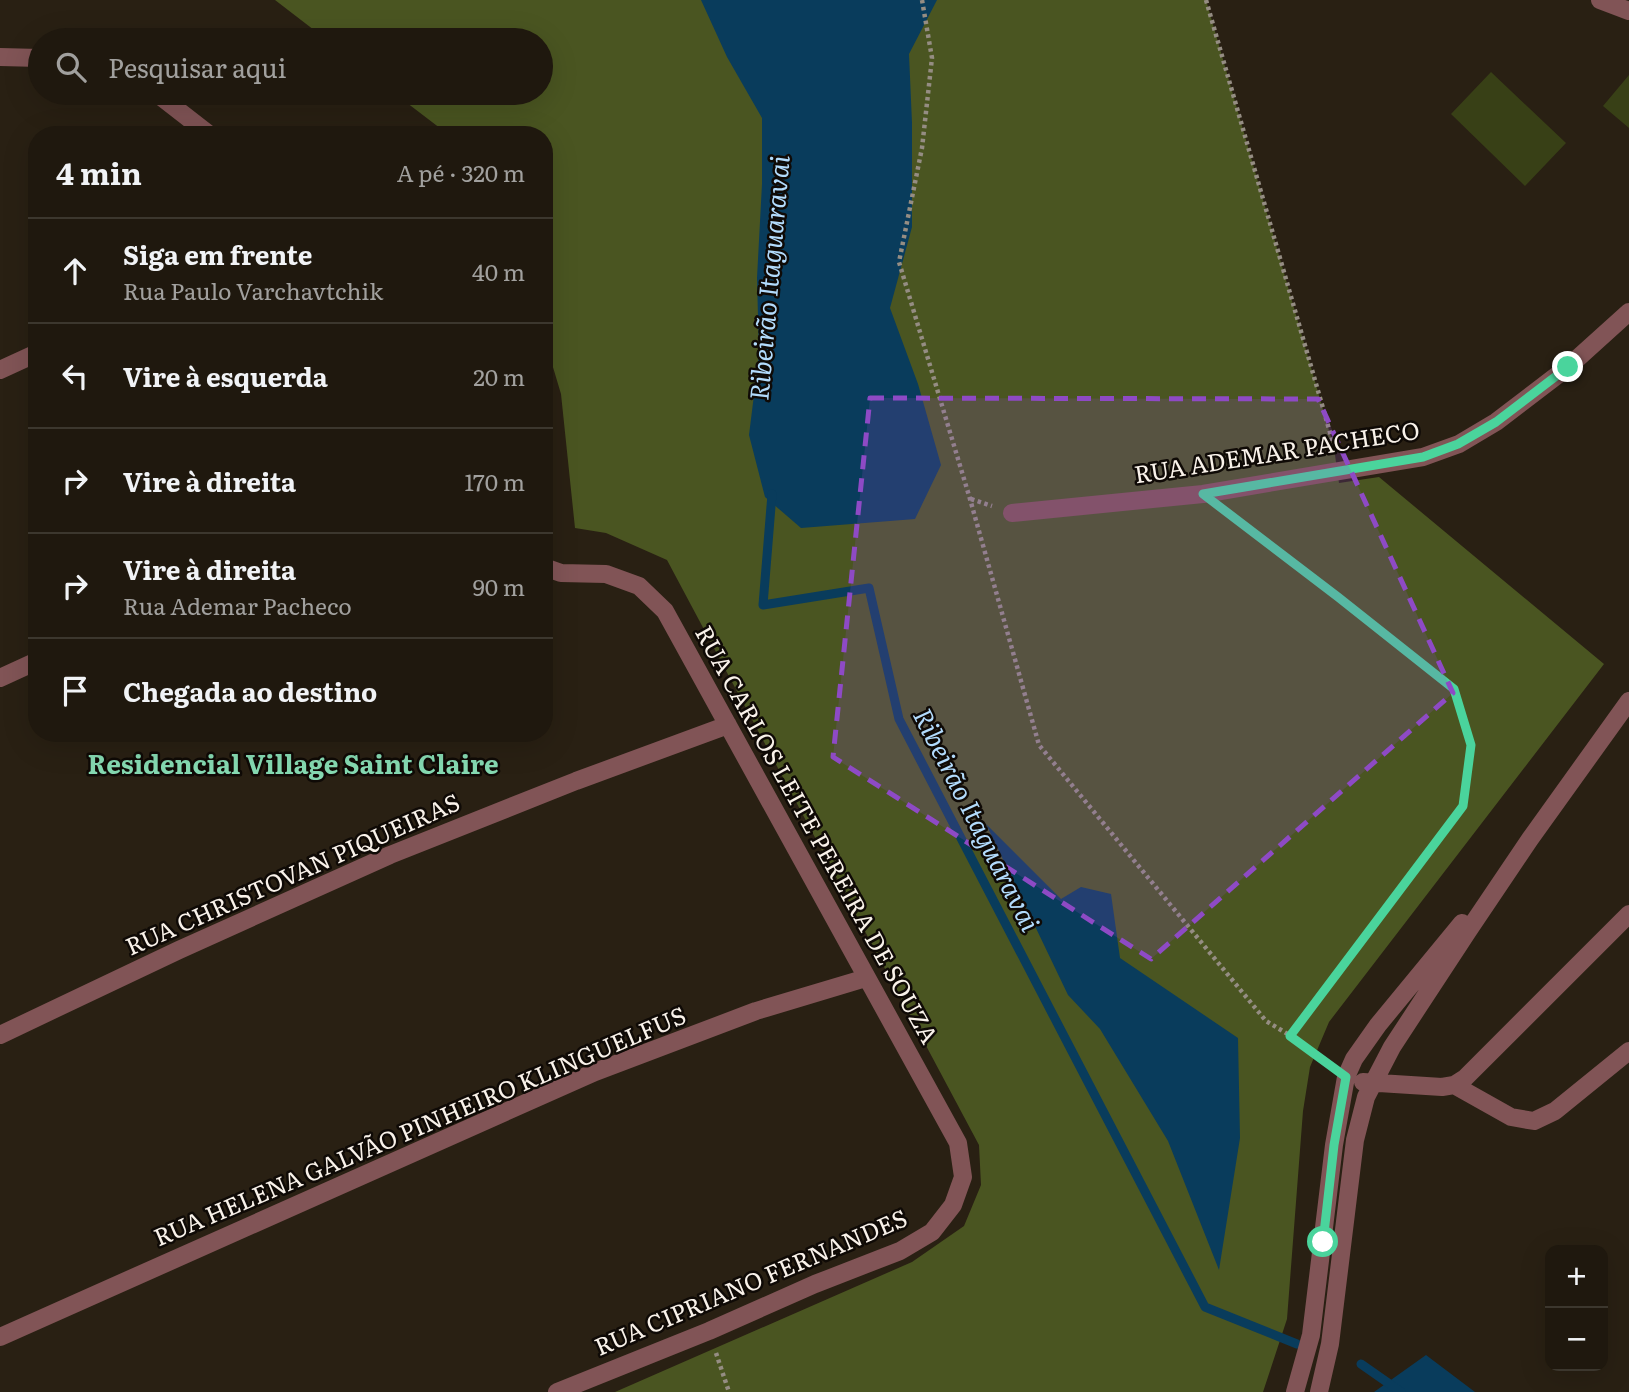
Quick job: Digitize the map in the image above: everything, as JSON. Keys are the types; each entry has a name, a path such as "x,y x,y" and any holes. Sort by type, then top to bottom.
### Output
{"street":[{"path":"1600,0 1629,11"},
{"path":"0,57 28,58"},
{"path":"171,105 198,126"},
{"name":"RUA ADEMAR PACHECO","path":"1012,513 1203,494 1423,457 1458,444 1496,422 1568,367 1629,312"},
{"path":"0,370 28,357"},
{"name":"RUA CARLOS LEITE PEREIRA DE SOUZA","path":"553,570 561,573 606,574 639,586 665,611 958,1143 963,1177 953,1205"},
{"path":"0,678 28,665"},
{"path":"1319,1392 1330,1344 1354,1140 1370,1082 1530,839 1629,701"},
{"name":"RUA CHRISTOVAN PIQUEIRAS","path":"0,1035 179,950 390,855 576,781 728,725"},
{"path":"1295,1392 1311,1335 1334,1145 1346,1077 1354,1059 1378,1025 1530,839"},
{"path":"1343,1096 1355,1084 1370,1082 1443,1087 1454,1085 1629,914"},
{"name":"RUA HELENA GALVÃO PINHEIRO KLINGUELFUS","path":"0,1337 595,1072 755,1011 866,978"},
{"path":"1370,1082 1360,1070 1384,1032 1394,1006"},
{"path":"1454,1085 1511,1117 1534,1121 1555,1111 1629,1051"},
{"name":"RUA CIPRIANO FERNANDES","path":"557,1392 900,1251 932,1232 953,1205"}],"path":[{"path":"922,0 932,58 922,148 899,262 970,499 1039,745 1266,1021 1346,1077"},
{"path":"1206,0 1341,471"},
{"path":"1203,494 1454,689 1471,745 1463,806 1290,1036"},
{"path":"709,1331 729,1392"}],"highlighted area":[{"path":"870,398 1318,399 1453,693 1151,959 833,757"}],"green space":[{"path":"275,0 1206,0 1334,448 1339,483 1379,477 1604,664 1329,1022 1310,1067 1303,1111 1287,1319 1263,1392 615,1392 912,1262 964,1226 981,1185 979,1145 667,560 606,533 575,528 561,394 553,367 553,126 437,126 410,105 553,105 553,28 311,28"},
{"path":"1491,72 1566,143 1525,186 1451,114"},
{"path":"1629,75 1629,128 1603,106"}],"water":[{"path":"701,0 937,0 909,54 912,227 890,308 918,384 941,465 915,519 801,528 765,497 749,435 759,355 757,278 762,118 727,57"},
{"path":"986,824 1061,899 1081,887 1111,894 1120,958 1238,1038 1240,1138 1219,1270 1168,1141 1100,1029 1068,995"},
{"path":"1426,1355 1475,1392 1374,1392"}],"waterway":[{"name":"Ribeirão Itaguaravai","path":"772,494 763,605 869,588 899,719 1205,1307 1297,1344"},
{"name":"Ribeirão Itaguaravai","path":"1361,1364 1401,1392"}],"district":[{"name":"Residencial Village Saint Claire","path":"293,765"}],"route":[{"path":"1323,1242 1334,1145 1346,1077 1290,1036 1463,806 1471,745 1454,689 1203,494 1423,457 1458,444 1496,422 1568,367"}]}
